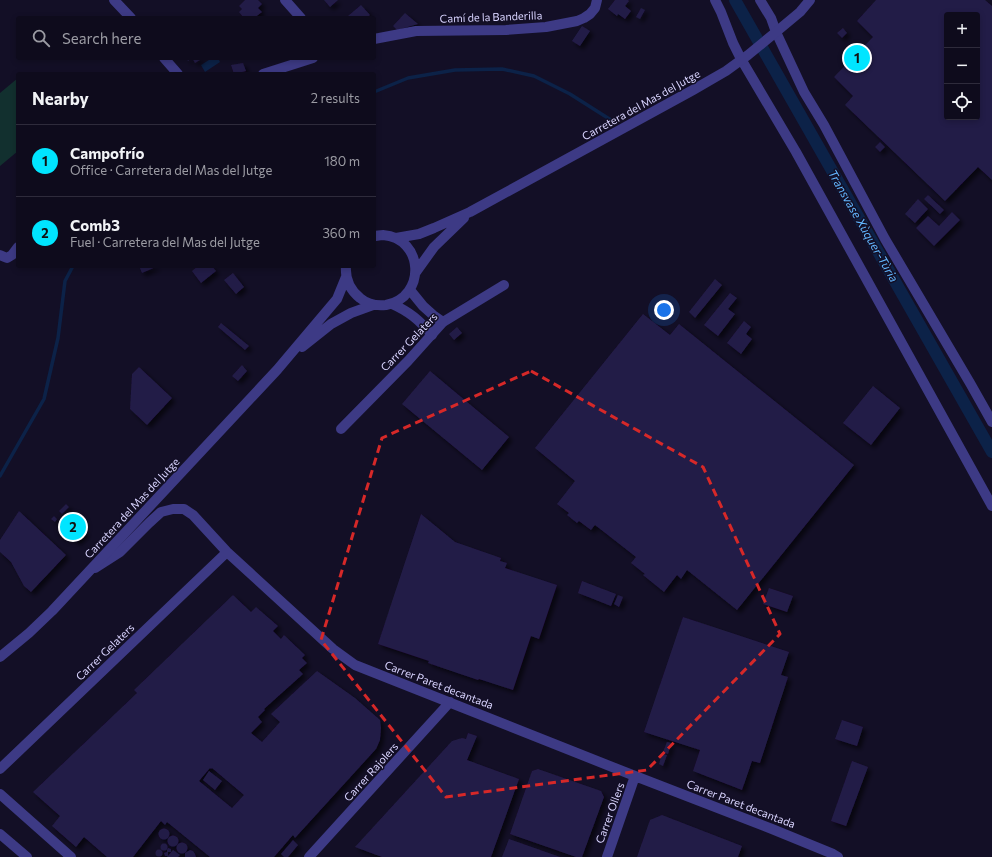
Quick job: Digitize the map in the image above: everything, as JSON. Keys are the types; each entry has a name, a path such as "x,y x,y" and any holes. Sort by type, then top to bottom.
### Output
{"street":[{"path":"114,0 129,16"},
{"path":"285,0 299,16"},
{"name":"Camí de la Banderilla","path":"376,39 416,31 506,30 546,27 577,21 584,18 595,8 598,0"},
{"path":"715,0 732,43 744,57 992,506"},
{"path":"760,0 771,18 773,35 804,92 824,124 885,239 992,422"},
{"name":"Carretera del Mas del Jutge","path":"376,236 383,235 396,238 419,234 470,212 726,71 773,35 800,12 810,0"},
{"path":"166,60 176,72"},
{"path":"269,72 306,60"},
{"name":"Carretera del Mas del Jutge","path":"410,290 414,282 416,272 434,247 470,212"},
{"path":"396,238 409,249 416,264 416,272"},
{"path":"0,255 7,258 16,250"},
{"path":"346,268 346,277 349,286 355,295 363,301 373,305 392,304 402,298 410,290 423,306 444,322"},
{"name":"Carretera del Mas del Jutge","path":"0,657 29,633 52,611 277,370 336,299 346,277"},
{"name":"Carrer Gelaters","path":"341,429 444,322 504,285"},
{"path":"392,304 404,309 420,321 432,335"},
{"name":"Carretera del Mas del Jutge","path":"277,370 304,345 331,324 351,313 373,305"},
{"name":"Carrer Paret decantada","path":"90,571 120,552 161,512 173,509 184,509 193,515 227,552 333,649 355,665 772,829 838,857"},
{"name":"Carrer Gelaters","path":"0,769 227,552"},
{"name":"Carrer Rajolers","path":"310,857 450,702"},
{"name":"Carrer Ollers","path":"607,857 635,776"},
{"path":"0,794 71,857"},
{"path":"0,834 27,857"}],"highlighted area":[{"path":"531,371 703,467 780,634 647,770 446,797 321,640 382,438"}],"green space":[{"path":"16,80 16,153 0,166 0,93"}],"water":[{"path":"209,60 219,60 220,62 205,72 201,65"}],"building":[{"path":"245,0 258,0 262,4 258,8 262,12 257,16 242,16 239,12 242,9 239,6"},
{"path":"324,0 338,0 330,7"},
{"path":"615,0 629,1 625,6 631,11 625,19 618,14 617,16 608,9"},
{"path":"876,0 985,0 992,6 992,180 978,167 945,201 845,105 853,96 834,77 873,37 857,21"},
{"path":"361,5 370,15 369,16 348,16"},
{"path":"641,8 645,10 640,19 636,17"},
{"path":"405,13 418,24 397,30 393,26"},
{"path":"582,26 590,31 580,46 572,41"},
{"path":"843,28 847,33 842,38 837,33"},
{"path":"243,63 246,71 233,72 231,65"},
{"path":"880,142 885,147 880,152 875,147"},
{"path":"928,195 944,210 940,214 924,199"},
{"path":"918,199 928,209 915,223 905,214"},
{"path":"952,212 960,220 934,246 916,228 928,216 939,226"},
{"path":"140,268 153,268 142,273"},
{"path":"196,268 214,268 216,271 201,283 192,271"},
{"path":"233,273 244,287 236,294 224,280"},
{"path":"715,279 722,285 695,318 689,312"},
{"path":"730,293 737,298 728,309 735,314 718,336 704,325"},
{"path":"643,314 670,335 679,324 854,465 737,610 687,570 681,579 677,575 664,592 631,563 636,557 595,525 591,530 579,521 577,523 567,515 569,513 557,504 575,481 535,448"},
{"path":"744,321 751,327 746,334 752,339 741,354 727,343"},
{"path":"221,323 249,346 245,350 218,327"},
{"path":"457,327 462,333 454,340 449,334"},
{"path":"242,365 247,371 238,381 232,376"},
{"path":"139,367 172,398 147,425 130,409 132,374"},
{"path":"430,371 509,437 482,470 402,404"},
{"path":"873,386 900,408 871,445 843,423"},
{"path":"66,504 69,507 62,514 59,511"},
{"path":"19,511 66,555 31,592 24,586 11,562 0,552 0,540"},
{"path":"421,514 455,542 501,558 500,561 507,563 505,568 557,585 539,639 531,636 513,690 428,663 429,661 378,644"},
{"path":"54,516 57,519 55,522 51,519"},
{"path":"79,527 86,533 77,542 71,536"},
{"path":"582,581 616,594 611,606 578,593"},
{"path":"769,588 793,596 787,612 763,604"},
{"path":"233,595 251,612 256,607 278,626 273,631 281,639 284,635 305,655 302,658 307,663 299,670 303,674 264,709 265,710 258,717 262,722 251,733 262,742 280,722 271,714 317,671 355,698 380,720 380,740 376,749 295,838 293,835 274,857 210,857 167,822 165,825 161,821 133,857 107,857 84,837 76,847 52,826 60,816 33,792 137,693 134,690","holes":["210,768 212,768 244,795 232,808 199,781"]},
{"path":"618,595 623,597 619,607 614,604"},
{"path":"683,617 789,652 781,675 788,677 760,763 752,761 742,790 693,771 700,750 644,732"},
{"path":"842,720 863,727 857,746 835,739"},
{"path":"468,733 477,736 467,760 519,779 491,857 382,857 355,847 452,741 462,738 466,739"},
{"path":"667,742 671,743 668,754 663,752"},
{"path":"662,754 667,755 663,766 659,764"},
{"path":"852,761 868,767 846,826 831,821"},
{"path":"538,769 601,791 604,797 582,857 576,857 510,834 532,771"},
{"path":"209,771 222,781 215,790 203,780"},
{"path":"662,815 742,846 738,857 637,857 650,820"},
{"path":"162,829 166,829 168,830 168,838 162,839 159,836 159,832"},
{"path":"171,836 175,836 177,837 177,845 171,846 168,843 168,839"},
{"path":"509,839 560,857 502,857"},
{"path":"293,840 298,845 288,857 284,857 281,854"},
{"path":"180,843 184,843 186,844 186,852 180,853 177,850 177,846"},
{"path":"164,844 167,847 164,850 161,847"},
{"path":"168,848 171,849 171,852 168,852 168,856 165,856 164,853 167,852"},
{"path":"159,850 162,853 159,856 156,853"},
{"path":"173,850 180,855 178,857 167,857"},
{"path":"190,850 193,851 196,857 185,857 185,853"}],"waterway":[{"name":"Transvase Xùquer-Tùria","path":"735,0 992,452"},
{"path":"376,91 408,78 455,70 502,69 534,76 570,94 611,120"},
{"path":"0,476 44,399 58,338 65,281 72,268"}],"place":[{"name":"Campofrío","path":"857,58"},
{"name":"Comb3","path":"73,527"}]}
